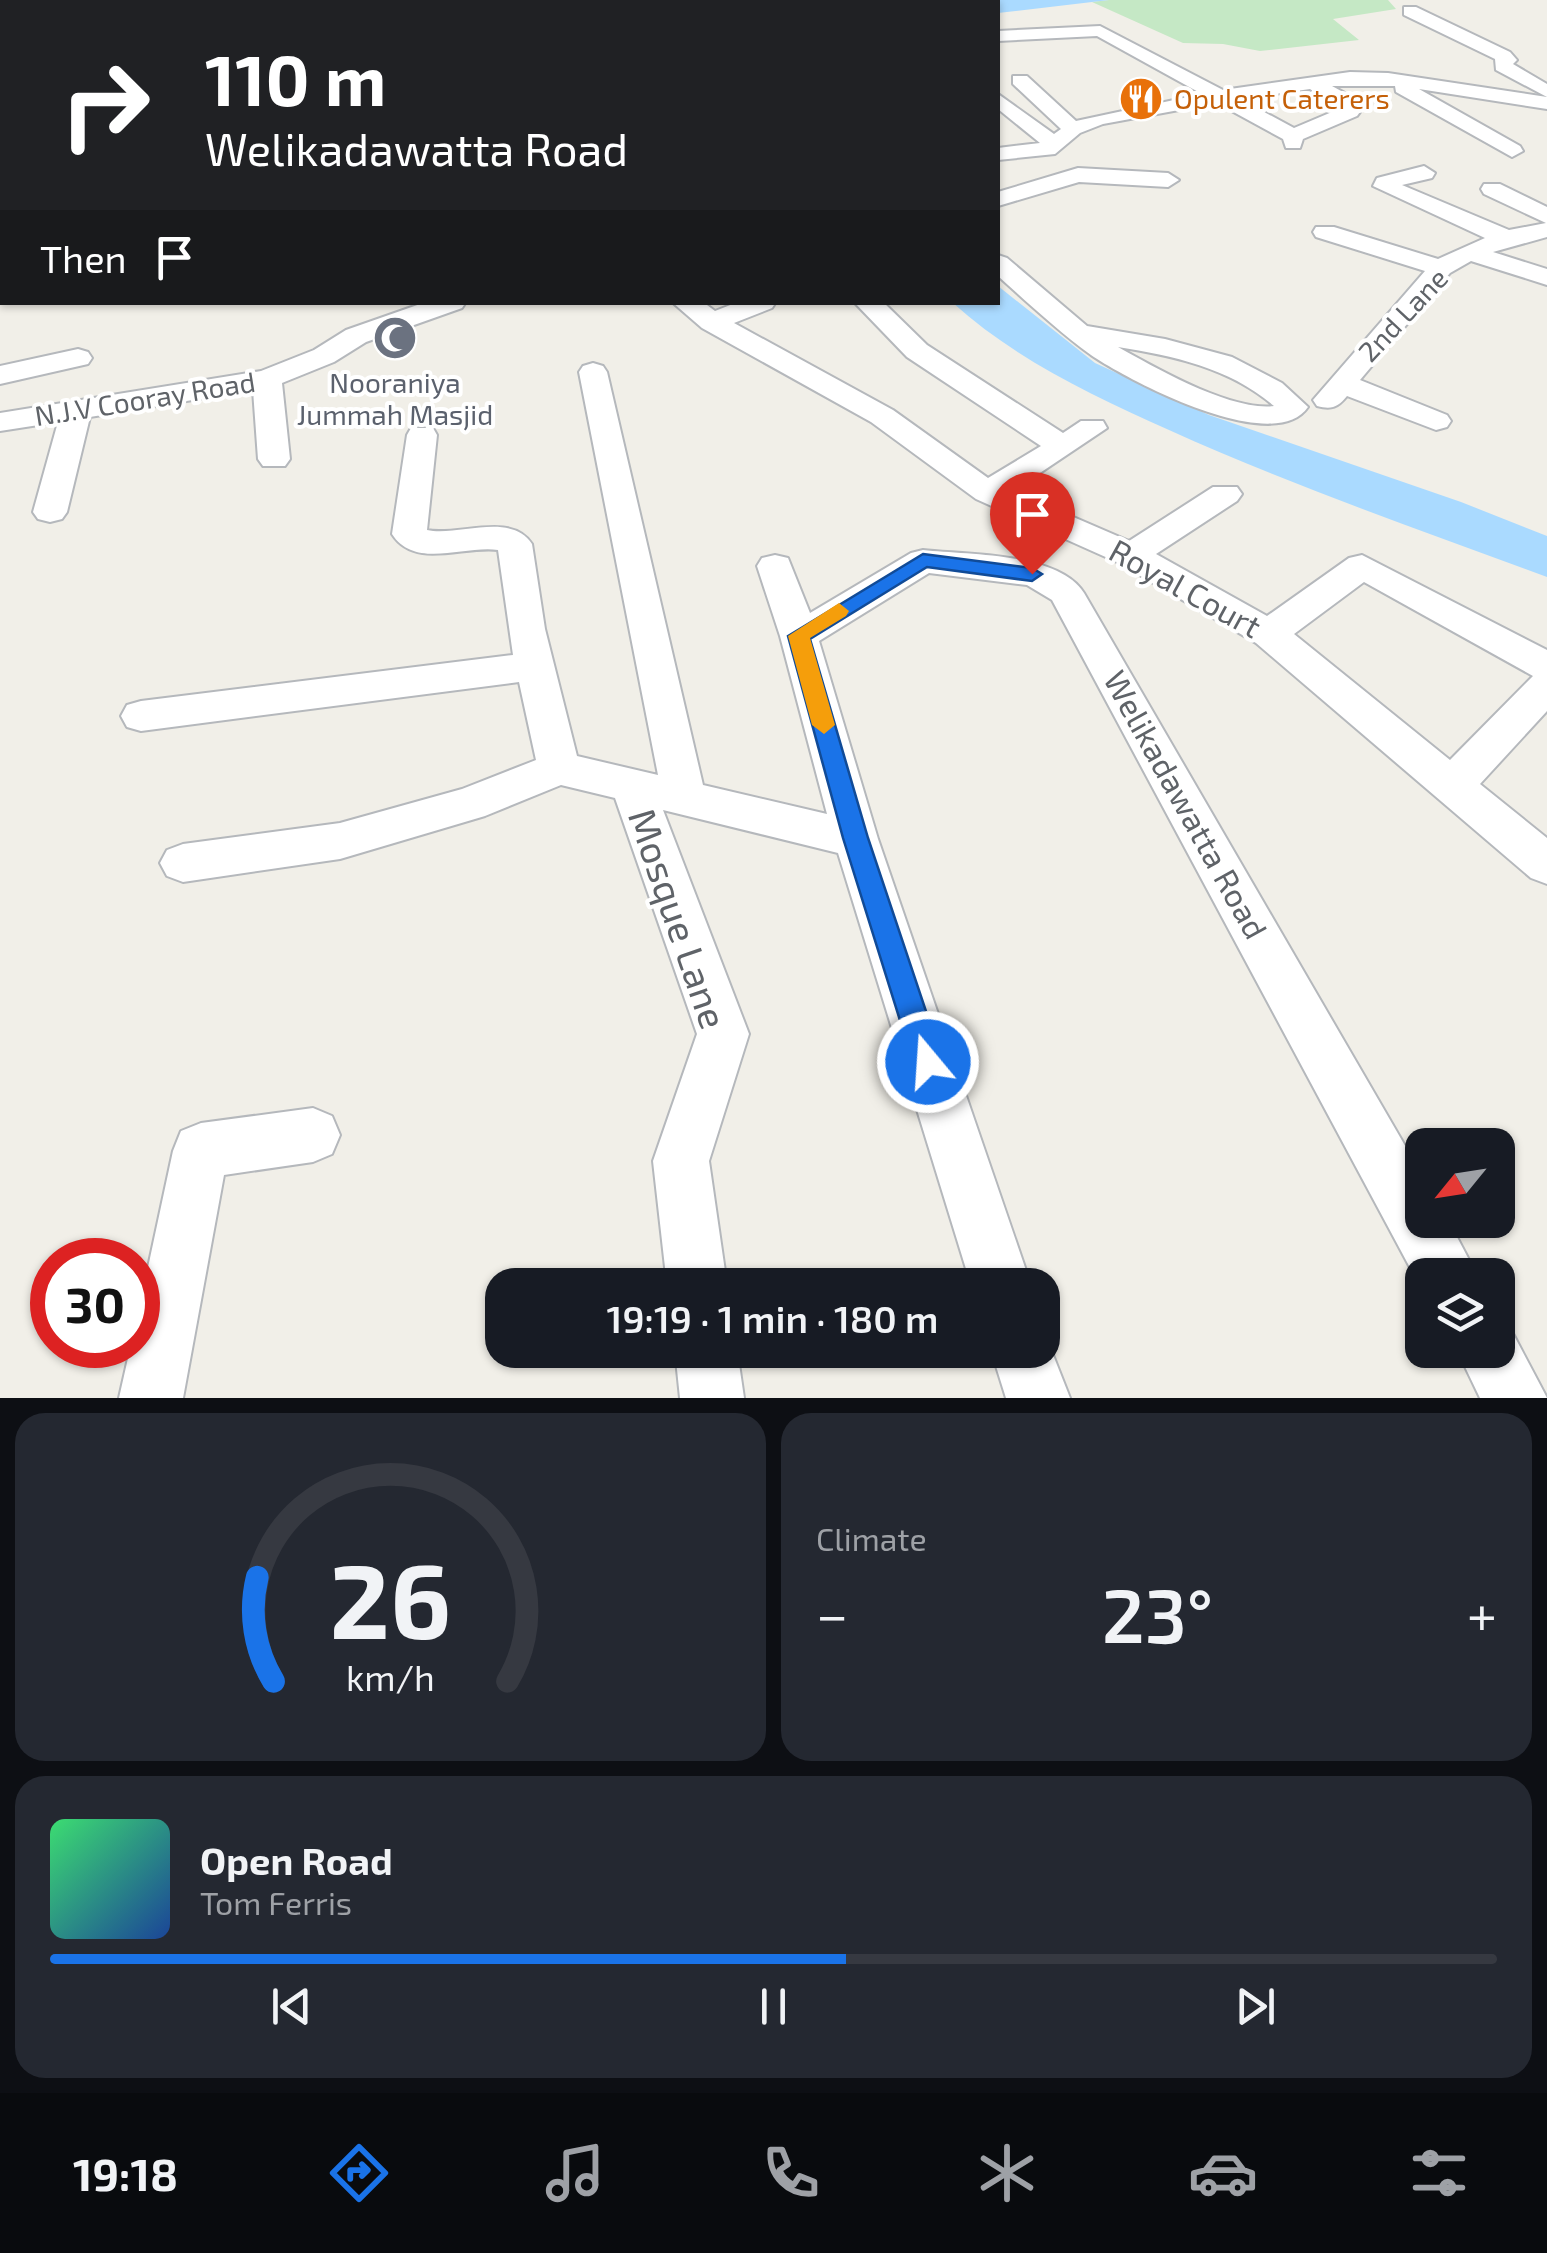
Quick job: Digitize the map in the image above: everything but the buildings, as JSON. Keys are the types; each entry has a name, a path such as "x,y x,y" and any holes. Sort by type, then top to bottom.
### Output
{"street":[{"path":"1410,10 1504,56 1508,60 1502,62 1503,66 1547,91"},
{"path":"1000,36 1100,31 1293,140 1350,112 1348,102 1312,83"},
{"path":"1194,60 1256,91"},
{"path":"1020,80 1073,129"},
{"path":"1388,80 1512,151"},
{"path":"1000,154 1055,145 1073,129 1098,119 1312,83 1388,80 1517,105 1547,103"},
{"path":"1000,102 1055,145"},
{"path":"1424,173 1384,186 1507,238"},
{"path":"1000,197 1078,175 1168,180"},
{"path":"1492,189 1547,216"},
{"name":"2nd Lane","path":"1436,421 1335,392 1441,268 1507,238 1547,230"},
{"path":"1325,232 1441,268"},
{"path":"1469,252 1547,276"},
{"path":"1000,266 1080,332 1107,352 1159,378 1246,414 1281,415 1293,407 1264,385 1202,357 1080,332"},
{"name":"N.J.V Cooray Road","path":"0,422 267,380 324,356 356,336 445,305"},
{"name":"Royal Court","path":"690,305 712,322 882,416 988,492 1130,555 1269,634 1547,866"},
{"path":"712,322 755,305"},
{"path":"869,305 917,351 1062,446"},
{"path":"0,374 78,358"},
{"path":"593,372 685,800"},
{"path":"267,380 274,459"},
{"path":"50,512 77,408"},
{"path":"988,492 1092,428"},
{"path":"422,435 409,534 426,543 493,537 515,544 534,666 559,768"},
{"path":"1130,555 1225,494"},
{"name":"Welikadawatta Road","path":"799,636 923,560 1032,574 1052,580 1066,593 1437,1258"},
{"path":"775,566 799,636 856,838 995,1268"},
{"path":"1269,634 1362,566 1547,667"},
{"path":"141,716 534,666"},
{"path":"1452,786 1547,686"},
{"path":"184,863 340,841 470,804 559,768 856,838"},
{"name":"Mosque Lane","path":"632,786 723,1034 681,1161 695,1268"},
{"path":"152,1398 201,1151 313,1136"},
{"path":"708,1368 712,1398"},
{"path":"1028,1368 1038,1398"},
{"path":"1498,1368 1514,1398"}],"green space":[{"path":"1388,0 1396,9 1333,19 1359,40 1260,51 1223,44 1183,43 1092,2"}],"water":[{"path":"1000,0 1109,0 1000,13"},
{"path":"1000,288 1095,363 1209,415 1461,502 1547,536 1547,577 1357,507 1169,430 1084,390 977,323 955,305 1000,305"}],"slow traffic":[{"path":"824,725 799,636 839,611"}],"place":[{"name":"Opulent Caterers","path":"1141,99"},
{"name":"Nooraniya Jummah Masjid","path":"395,338"}],"route":[{"path":"928,1062 856,838 799,636 923,560 1032,574"}]}
